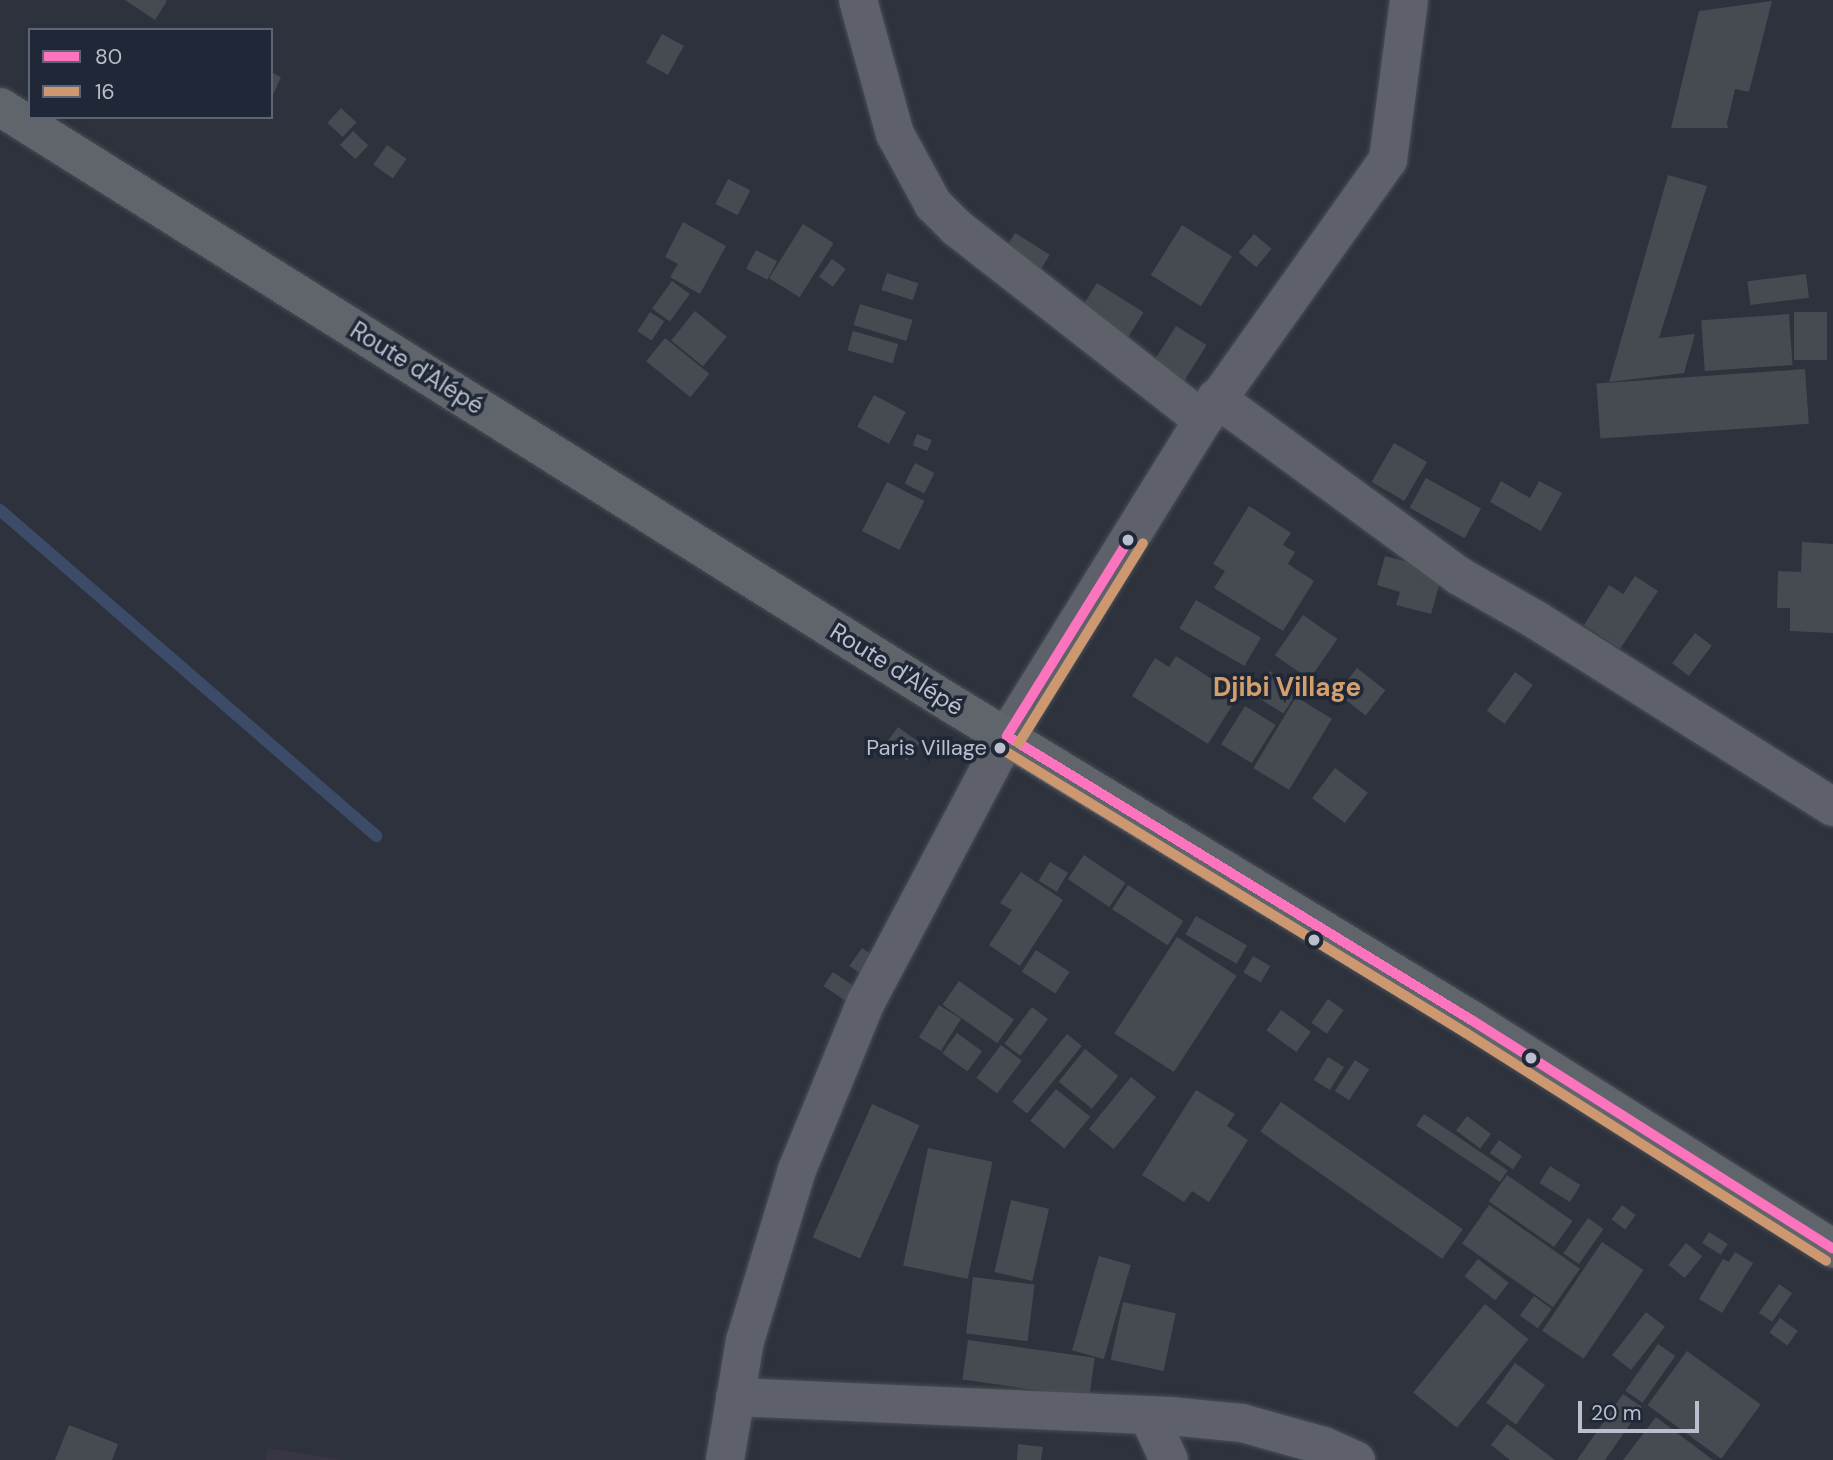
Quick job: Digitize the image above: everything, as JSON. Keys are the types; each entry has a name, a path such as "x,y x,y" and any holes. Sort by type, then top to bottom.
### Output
{"main road":[{"name":"Route d'Alépé","path":"0,107 919,683 1473,1021 1833,1250"}],"street":[{"path":"858,0 895,134 933,204 957,228 1209,409 1459,576 1536,620 1833,807"},
{"path":"725,1460 744,1341 797,1170 866,1002 1007,736 1209,409 1388,160 1409,0"},
{"path":"735,1397 1242,1423 1324,1446 1356,1460"},
{"path":"1149,1417 1169,1460"}],"shaded area":[{"path":"267,1448 343,1460 266,1460"}],"building":[{"path":"125,0 165,0 167,1 155,20"},
{"path":"1772,1 1749,92 1735,89 1728,128 1671,128 1699,11"},
{"path":"662,34 684,46 668,75 646,63"},
{"path":"273,73 281,77 273,95"},
{"path":"341,108 356,122 343,137 327,123"},
{"path":"353,131 368,145 355,159 340,145"},
{"path":"387,145 407,159 393,178 373,165"},
{"path":"1668,175 1707,186 1659,338 1695,334 1684,373 1609,382"},
{"path":"728,179 750,190 738,215 715,204"},
{"path":"683,222 726,246 700,294 670,277 678,264 665,257"},
{"path":"803,224 834,243 800,297 769,278"},
{"path":"1182,225 1232,256 1201,306 1151,275"},
{"path":"1015,233 1050,255 1037,276 1002,254"},
{"path":"1254,234 1272,249 1256,267 1239,252"},
{"path":"756,250 777,261 767,280 746,269"},
{"path":"832,259 846,269 833,287 819,277"},
{"path":"887,273 918,283 913,300 881,290"},
{"path":"1806,274 1809,298 1750,305 1747,281"},
{"path":"672,281 690,294 670,321 652,309"},
{"path":"1097,283 1144,312 1127,338 1081,309"},
{"path":"860,304 913,320 906,341 854,325"},
{"path":"695,311 727,337 703,366 671,341"},
{"path":"650,312 664,321 652,341 637,331"},
{"path":"1794,312 1827,312 1827,360 1794,360"},
{"path":"1789,314 1793,365 1705,371 1701,320"},
{"path":"1176,326 1207,345 1179,389 1148,370"},
{"path":"853,331 898,344 893,363 847,350"},
{"path":"665,338 709,374 690,397 646,361"},
{"path":"1805,369 1809,424 1600,438 1597,384"},
{"path":"874,395 906,412 889,444 857,427"},
{"path":"917,434 932,440 927,451 913,445"},
{"path":"1394,443 1427,462 1404,501 1372,482"},
{"path":"915,463 935,473 924,493 905,483"},
{"path":"1426,478 1481,509 1465,538 1410,508"},
{"path":"1501,481 1530,498 1539,481 1562,493 1541,531 1490,502"},
{"path":"887,482 924,501 899,550 862,531"},
{"path":"1249,506 1291,533 1283,545 1295,552 1288,564 1314,581 1283,631 1214,588 1225,571 1213,564"},
{"path":"1802,542 1833,544 1833,633 1790,631 1790,608 1777,608 1778,571 1801,572"},
{"path":"1385,556 1443,571 1431,614 1396,605 1400,592 1377,585"},
{"path":"1635,576 1658,591 1620,649 1584,625 1609,585 1623,594"},
{"path":"1196,600 1261,638 1244,666 1180,629"},
{"path":"1303,615 1337,639 1309,679 1275,655"},
{"path":"1695,633 1712,646 1689,676 1672,663"},
{"path":"1176,656 1238,696 1208,744 1132,696 1155,658 1169,667"},
{"path":"1357,668 1385,690 1366,715 1337,693"},
{"path":"1270,671 1299,689 1283,714 1255,696"},
{"path":"1515,672 1533,685 1505,724 1487,711"},
{"path":"1296,697 1332,719 1289,790 1253,768"},
{"path":"1245,706 1276,725 1252,763 1221,744"},
{"path":"898,727 920,743 907,761 885,745"},
{"path":"1335,768 1368,793 1345,823 1312,798"},
{"path":"1084,855 1125,883 1109,907 1068,879"},
{"path":"1050,862 1068,873 1057,892 1039,881"},
{"path":"1021,872 1063,900 1020,966 989,945 1012,910 1000,903"},
{"path":"1128,885 1183,921 1168,945 1112,909"},
{"path":"1196,916 1247,946 1237,964 1186,934"},
{"path":"1177,937 1237,976 1174,1072 1114,1033"},
{"path":"862,948 879,960 867,978 849,966"},
{"path":"1036,950 1070,972 1055,994 1022,972"},
{"path":"1253,956 1270,966 1261,982 1244,972"},
{"path":"833,972 855,987 846,1001 823,986"},
{"path":"959,981 1014,1019 997,1043 942,1005"},
{"path":"1328,999 1344,1010 1327,1034 1311,1023"},
{"path":"939,1005 961,1019 941,1051 919,1037"},
{"path":"1032,1007 1048,1019 1020,1056 1004,1044"},
{"path":"1281,1010 1311,1032 1296,1052 1266,1030"},
{"path":"957,1033 982,1051 967,1071 942,1053"},
{"path":"1067,1034 1082,1046 1027,1114 1012,1102"},
{"path":"1001,1045 1022,1061 997,1093 976,1078"},
{"path":"1085,1049 1118,1076 1092,1109 1059,1082"},
{"path":"1328,1057 1344,1067 1330,1090 1314,1080"},
{"path":"1355,1060 1369,1069 1349,1100 1335,1091"},
{"path":"1131,1077 1156,1097 1114,1149 1089,1129"},
{"path":"1056,1089 1090,1117 1064,1149 1030,1121"},
{"path":"1196,1090 1235,1114 1227,1126 1248,1140 1209,1202 1192,1191 1184,1202 1142,1175"},
{"path":"1281,1102 1463,1229 1442,1259 1260,1131"},
{"path":"872,1104 920,1125 860,1259 813,1237"},
{"path":"1424,1114 1508,1170 1500,1182 1416,1126"},
{"path":"1467,1116 1491,1134 1480,1148 1456,1130"},
{"path":"1499,1140 1522,1156 1513,1169 1490,1153"},
{"path":"928,1148 993,1162 968,1279 903,1265"},
{"path":"1550,1166 1581,1185 1570,1202 1539,1183"},
{"path":"1507,1175 1573,1221 1554,1247 1489,1201"},
{"path":"1011,1200 1049,1209 1032,1281 994,1272"},
{"path":"1489,1205 1580,1269 1553,1307 1462,1244"},
{"path":"1622,1205 1636,1215 1625,1230 1611,1220"},
{"path":"1588,1218 1604,1229 1579,1264 1563,1253"},
{"path":"1709,1232 1728,1244 1721,1255 1702,1243"},
{"path":"1602,1242 1643,1270 1584,1359 1542,1331"},
{"path":"1686,1243 1702,1256 1685,1278 1668,1265"},
{"path":"1735,1252 1753,1263 1722,1313 1699,1299 1723,1259 1729,1262"},
{"path":"1099,1256 1131,1265 1104,1359 1072,1350"},
{"path":"1478,1259 1509,1283 1495,1300 1464,1276"},
{"path":"973,1277 1035,1285 1028,1341 966,1334"},
{"path":"1779,1284 1792,1293 1772,1322 1759,1313"},
{"path":"1534,1296 1552,1309 1538,1328 1520,1315"},
{"path":"1123,1302 1176,1313 1164,1371 1111,1360"},
{"path":"1485,1304 1529,1339 1457,1428 1413,1393"},
{"path":"1646,1312 1665,1327 1631,1370 1612,1355"},
{"path":"1780,1318 1798,1331 1787,1345 1769,1333"},
{"path":"968,1340 1095,1358 1089,1397 962,1380"},
{"path":"1658,1344 1675,1356 1643,1403 1625,1391"},
{"path":"1687,1351 1761,1404 1721,1459 1648,1405"},
{"path":"1515,1363 1545,1385 1516,1424 1486,1403"},
{"path":"1623,1394 1642,1407 1605,1460 1577,1460"},
{"path":"1656,1417 1713,1460 1623,1460"},
{"path":"1507,1424 1555,1460 1510,1460 1491,1445"},
{"path":"69,1425 118,1444 112,1460 55,1460"},
{"path":"1018,1444 1043,1447 1041,1460 1017,1460"}],"waterway":[{"path":"0,510 377,836"}],"transit line":[{"name":"80","path":"1007,736 1131,536"},
{"name":"16","path":"1019,743 1143,543"},
{"name":"80","path":"1007,736 1473,1021 1833,1249"},
{"name":"16","path":"1000,748 1466,1033 1826,1261"}],"place":[{"name":"Paris Village","path":"1000,748"}],"district":[{"name":"Djibi Village","path":"1287,688"}]}
